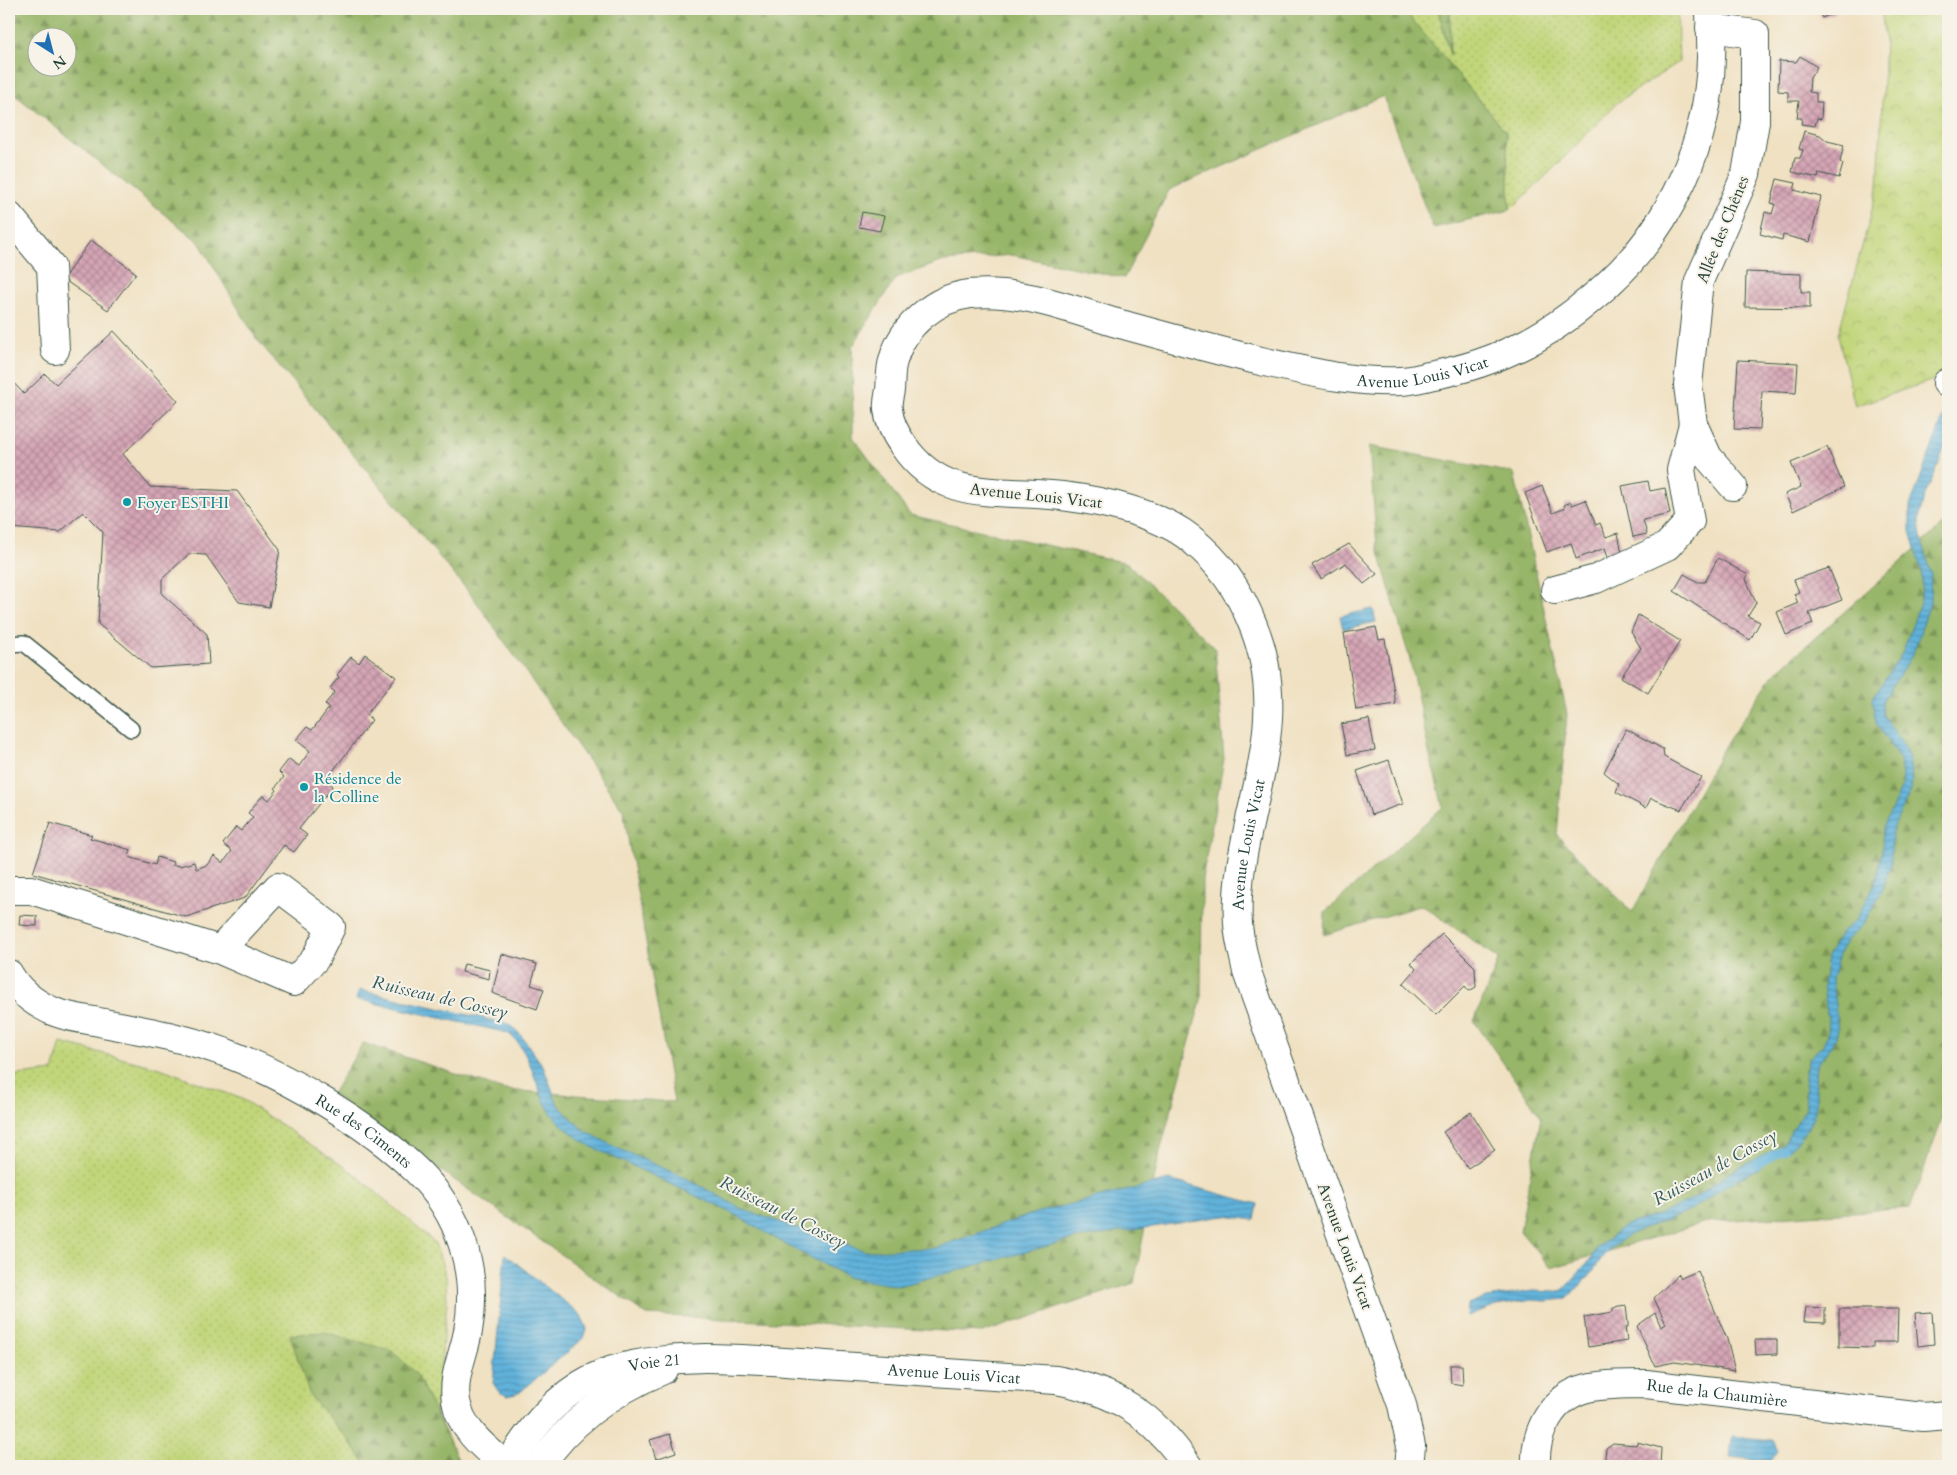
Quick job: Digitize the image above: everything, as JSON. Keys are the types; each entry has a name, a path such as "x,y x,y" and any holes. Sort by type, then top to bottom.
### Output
{"main road":[{"name":"Allée des Chênes","path":"1710,19 1754,34 1755,122 1746,174 1699,281 1688,385 1693,424 1708,457 1733,486"},
{"name":"Avenue Louis Vicat","path":"1409,1466 1411,1446 1402,1405 1251,981 1242,948 1238,922 1241,873 1268,743 1269,686 1258,637 1243,600 1222,570 1189,536 1145,515 1107,502 1056,495 981,493 939,481 922,469 895,433 888,409 893,359 912,325 928,312 948,299 978,294 1001,294 1063,307 1191,344 1325,376 1401,381 1466,370 1527,346 1580,310 1635,259 1671,205 1691,159 1707,98 1711,58 1710,19"},
{"path":"9,216 51,266 55,350"},
{"path":"1555,590 1596,579 1667,546 1690,521 1681,470 1693,424"},
{"path":"9,890 31,890 220,950"},
{"name":"Rue des Ciments","path":"9,974 30,999 51,1011 148,1032 223,1052 286,1080 340,1113 380,1141 416,1170 440,1196 466,1250 470,1276 471,1304 468,1332 455,1378 456,1402 463,1420 474,1438 507,1466"},
{"name":"Avenue Louis Vicat","path":"686,1360 712,1358 820,1364 1056,1380 1086,1386 1132,1407 1156,1425 1188,1466"},
{"name":"Voie 21","path":"507,1466 532,1431 555,1404 581,1385 602,1374 638,1362 686,1360"},
{"name":"Voie 21","path":"540,1466 571,1429 608,1397 638,1380 686,1360"},
{"name":"Rue de la Chaumière","path":"1536,1466 1535,1447 1540,1429 1552,1410 1566,1398 1586,1389 1613,1385 1646,1384 1923,1418 1948,1415"}],"lane":[{"path":"9,644 24,643 130,729"}],"green space":[{"path":"9,9 1403,9 1506,132 1510,210 1433,228 1383,96 1169,190 1124,278 1012,255 944,261 896,278 852,347 853,437 910,515 1127,563 1215,648 1224,759 1202,879 1201,1000 1159,1155 1134,1283 982,1333 647,1315 332,1094 363,1043 504,1090 674,1102 623,810 473,597 256,338 199,242 9,90"},
{"path":"1403,9 1438,9 1449,52 1450,9 1677,9 1679,62 1618,102 1510,210 1506,132"},
{"path":"1438,9 1450,9 1450,55"},
{"path":"1881,9 1948,9 1948,178 1945,185 1948,224 1948,358 1946,376 1855,406 1838,335 1878,188 1885,40"},
{"path":"1369,446 1514,473 1567,714 1557,835 1632,912 1724,747 1773,675 1948,520 1948,1102 1910,1208 1706,1222 1551,1268 1520,1231 1541,1117 1474,1021 1499,959 1422,905 1324,935 1325,912 1443,807 1429,752 1410,660 1377,546"},
{"path":"61,1043 160,1068 242,1099 355,1174 435,1243 446,1276 447,1302 436,1413 461,1466 9,1466 9,1076 53,1071"},
{"path":"324,1332 392,1351 417,1375 461,1466 367,1466 346,1437 310,1396 290,1335"}],"water":[{"path":"1948,404 1948,436 1937,469 1924,497 1919,519 1921,538 1931,573 1930,603 1913,654 1882,702 1883,715 1903,744 1909,758 1912,781 1911,790 1892,831 1891,864 1883,889 1863,925 1847,940 1840,951 1832,980 1838,1029 1836,1037 1827,1053 1816,1065 1816,1105 1807,1129 1780,1156 1773,1159 1773,1155 1760,1161 1761,1167 1727,1185 1688,1212 1630,1234 1605,1253 1589,1277 1566,1299 1531,1300 1491,1307 1467,1316 1468,1305 1486,1298 1533,1291 1554,1292 1563,1290 1588,1263 1598,1247 1626,1225 1663,1213 1694,1198 1728,1173 1782,1146 1806,1108 1805,1073 1809,1058 1823,1045 1827,1034 1828,1019 1823,986 1827,957 1840,934 1857,919 1876,881 1882,850 1883,828 1903,784 1900,760 1876,723 1872,699 1903,652 1921,600 1922,572 1910,531 1910,506"},
{"path":"1373,609 1376,622 1343,629 1340,616"},
{"path":"359,990 509,1024 520,1034 543,1066 558,1105 582,1129 615,1147 686,1178 744,1210 865,1251 935,1248 1035,1213 1169,1180 1258,1204 1255,1220 1224,1216 1074,1239 899,1286 850,1278 792,1248 732,1213 592,1147 580,1139 562,1125 552,1114 543,1099 527,1058 516,1040 508,1033 356,999"},
{"path":"505,1254 581,1315 587,1329 584,1338 519,1393 508,1396 499,1392 493,1383"},
{"path":"1732,1436 1773,1440 1778,1451 1771,1461 1730,1457"}],"building":[{"path":"1817,9 1842,9 1822,18"},
{"path":"1800,56 1817,67 1810,78 1809,92 1816,93 1816,102 1822,102 1821,119 1817,118 1815,126 1801,124 1802,118 1797,118 1799,101 1788,101 1788,92 1778,91 1779,61 1796,62"},
{"path":"1804,131 1820,135 1827,141 1844,145 1840,162 1843,164 1839,178 1819,173 1818,178 1792,172 1795,158 1800,158 1803,150 1799,149"},
{"path":"1777,179 1796,183 1794,190 1821,197 1810,242 1783,235 1782,240 1760,234 1765,212 1772,214 1775,204 1771,203"},
{"path":"862,212 884,216 880,231 859,227"},
{"path":"91,240 136,273 108,310 63,279"},
{"path":"1746,272 1801,274 1801,292 1810,292 1810,308 1745,307"},
{"path":"9,279 13,284 10,328 9,328"},
{"name":"Foyer ESTHI","path":"114,331 178,401 123,454 150,487 237,491 280,550 269,607 239,602 206,555 189,554 162,579 162,594 207,634 209,664 151,668 98,624 103,532 83,512 60,532 9,528 9,378 24,394 45,374 56,384"},
{"path":"1738,360 1798,363 1796,393 1762,391 1760,430 1734,429"},
{"path":"1827,447 1844,487 1793,511 1785,494 1801,487 1791,463"},
{"path":"1648,481 1650,491 1665,488 1670,514 1643,520 1647,534 1633,537 1622,486"},
{"path":"1542,486 1553,513 1565,508 1564,505 1571,502 1572,505 1586,500 1596,525 1600,523 1606,537 1618,533 1622,553 1608,558 1605,548 1576,559 1571,543 1547,552 1525,493"},
{"path":"1349,544 1377,574 1364,584 1346,563 1321,579 1312,565"},
{"path":"1718,558 1748,575 1746,579 1756,603 1748,616 1760,622 1750,640 1674,591 1684,574 1698,582 1705,582"},
{"path":"1829,568 1842,600 1809,613 1813,624 1786,635 1777,612 1798,603 1794,594 1799,592 1794,580"},
{"path":"1638,615 1680,641 1648,693 1621,677 1641,648 1631,632"},
{"path":"1376,627 1379,640 1385,639 1396,704 1356,710 1344,633"},
{"name":"Résidence de la Colline","path":"365,654 396,677 366,715 372,720 326,780 333,786 299,829 307,835 294,852 284,845 245,898 186,917 33,873 50,823 92,835 90,838 131,850 129,857 155,865 157,857 173,862 172,865 180,866 194,862 196,869 207,865 214,856 223,863 232,851 223,844 236,827 241,831 253,817 248,813 263,795 269,800 277,790 275,788 284,777 279,772 289,759 299,766 310,751 296,740 307,727 312,730 329,708 325,704 335,692 330,688 339,677 337,675 351,657 359,663"},
{"path":"1369,719 1375,750 1347,755 1341,724"},
{"path":"1626,729 1663,749 1664,757 1701,777 1681,810 1651,798 1646,808 1616,792 1619,784 1604,772"},
{"path":"1389,760 1403,804 1371,815 1357,771"},
{"path":"20,915 37,916 37,926 19,925"},
{"path":"1442,934 1475,967 1476,987 1469,991 1465,986 1436,1015 1403,984 1416,969 1411,963"},
{"path":"502,954 537,964 531,985 544,989 537,1009 492,993"},
{"path":"464,964 490,970 489,979 462,972"},
{"path":"1471,1112 1495,1150 1468,1168 1443,1132"},
{"path":"1698,1271 1727,1339 1735,1371 1675,1362 1655,1366 1637,1326 1655,1313 1661,1327 1666,1324 1654,1298 1679,1274 1681,1278"},
{"path":"1626,1306 1628,1327 1625,1327 1627,1341 1588,1347 1584,1317 1613,1312 1613,1308"},
{"path":"1806,1307 1825,1308 1825,1323 1804,1322"},
{"path":"1839,1309 1898,1309 1897,1342 1873,1342 1873,1348 1839,1347"},
{"path":"1932,1312 1934,1344 1918,1346 1915,1313"},
{"path":"1755,1340 1777,1340 1777,1354 1756,1355"},
{"path":"1450,1365 1462,1365 1463,1385 1451,1383"},
{"path":"670,1434 676,1452 656,1459 650,1440"},
{"path":"1637,1442 1661,1448 1660,1466 1612,1466 1605,1458 1606,1448 1613,1443 1636,1445"}],"waterway":[{"name":"Ruisseau de Cossey","path":"1751,1167 1783,1150"}],"place":[{"name":"Foyer ESTHI","path":"127,502"},
{"name":"Résidence de la Colline","path":"304,787"}]}
